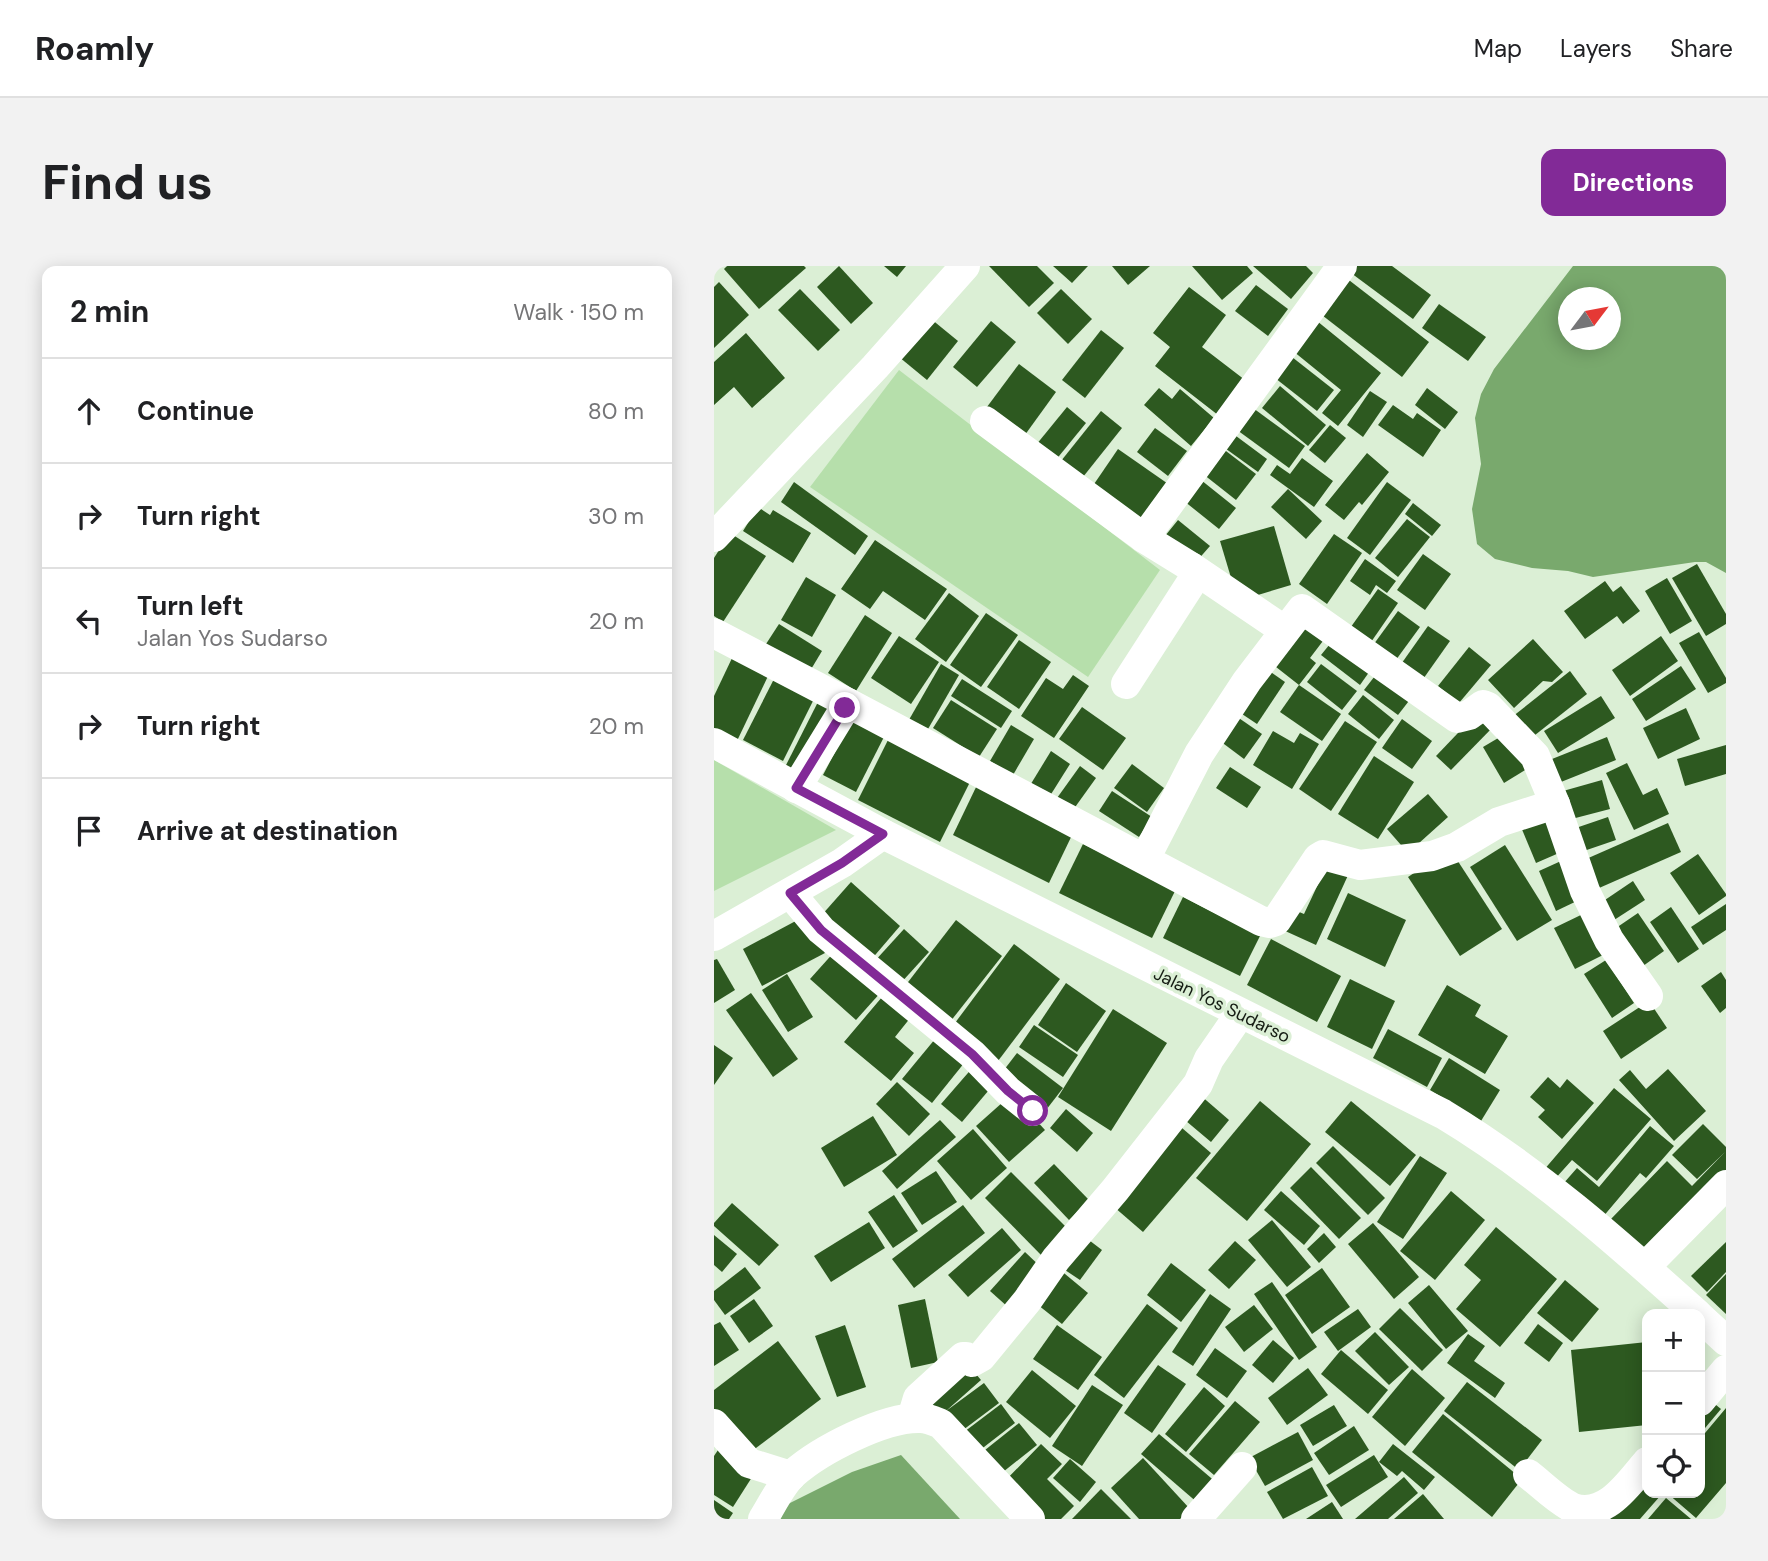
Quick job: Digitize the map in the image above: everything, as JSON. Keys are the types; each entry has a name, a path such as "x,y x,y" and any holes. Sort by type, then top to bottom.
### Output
{"street":[{"path":"714,537 876,367 965,266"},
{"path":"1144,538 1342,266"},
{"path":"985,421 1144,538 1284,630"},
{"path":"1126,684 1192,584 1195,577 1191,567"},
{"path":"1145,859 1199,754 1284,630 1299,610 1305,609 1458,718 1469,715 1483,705 1488,707 1535,756 1585,891 1609,940 1648,996"},
{"path":"714,634 1270,923 1276,920 1318,858 1323,855 1360,865 1432,856 1457,847 1499,822 1555,804"},
{"path":"796,788 848,704"},
{"name":"Jalan Yos Sudarso","path":"714,743 883,834 1443,1114 1532,1172 1690,1309"},
{"path":"714,936 842,863 883,834"},
{"path":"790,893 821,930 972,1054 1008,1091 1033,1111"},
{"path":"912,1418 918,1398 963,1357 972,1362 981,1357 1027,1301 1056,1259 1115,1190 1198,1084 1209,1059 1240,1014"},
{"path":"1645,1267 1726,1185"},
{"name":"Jalan Yos Sudarso","path":"1705,1322 1726,1341"},
{"path":"1705,1395 1726,1370"},
{"path":"764,1519 791,1476 822,1452 869,1430 912,1418 924,1418 941,1424 1030,1519"},
{"path":"714,1424 749,1463 791,1476"},
{"path":"1196,1519 1242,1466"},
{"path":"1528,1474 1573,1508 1589,1511 1605,1507 1615,1500 1642,1468"}],"shaded area":[{"path":"1573,266 1726,266 1726,573 1706,562 1695,562 1593,577 1568,571 1532,568 1495,559 1477,544 1472,509 1481,464 1475,418 1481,394 1494,369"},
{"path":"899,370 1160,570 1088,677 810,487"},
{"path":"714,760 836,830 714,891"},
{"path":"901,1455 960,1519 780,1519 788,1504 852,1472"}],"building":[{"path":"727,266 806,268 759,309 724,269"},
{"path":"839,266 873,303 851,324 817,287"},
{"path":"884,266 906,266 897,277"},
{"path":"989,266 1037,266 1054,283 1029,307"},
{"path":"1053,266 1088,266 1072,283"},
{"path":"1112,266 1150,266 1128,285"},
{"path":"1192,266 1247,266 1253,273 1222,300"},
{"path":"1253,266 1306,266 1313,273 1291,299"},
{"path":"1356,266 1392,266 1431,295 1413,319 1351,273"},
{"path":"1345,277 1429,342 1402,377 1318,312"},
{"path":"719,282 749,315 714,348 714,287"},
{"path":"1256,285 1288,309 1268,336 1235,311"},
{"path":"1189,287 1226,315 1202,347 1245,380 1218,415 1155,366 1170,347 1153,333"},
{"path":"800,289 840,330 818,351 778,310"},
{"path":"1061,289 1092,319 1068,344 1037,313"},
{"path":"1439,304 1486,337 1468,361 1422,328"},
{"path":"925,314 958,341 927,380 893,352"},
{"path":"991,321 1016,342 977,387 953,367"},
{"path":"1317,321 1381,373 1338,426 1322,413 1341,390 1293,351"},
{"path":"1101,330 1124,348 1085,398 1062,380"},
{"path":"746,333 785,378 752,408 734,387 714,405 714,362"},
{"path":"1292,357 1334,390 1317,411 1275,378"},
{"path":"1019,364 1056,392 1022,439 984,411"},
{"path":"1280,386 1326,425 1308,446 1262,408"},
{"path":"1159,388 1172,399 1180,389 1214,418 1191,446 1144,405"},
{"path":"1427,388 1458,412 1445,429 1415,405"},
{"path":"1370,391 1387,402 1363,437 1347,425"},
{"path":"1393,405 1413,419 1417,413 1441,430 1423,457 1378,425"},
{"path":"1067,407 1086,423 1055,461 1036,445"},
{"path":"1253,408 1305,446 1289,468 1237,430"},
{"path":"1101,411 1122,428 1083,477 1061,461"},
{"path":"1330,425 1346,438 1325,463 1309,450"},
{"path":"1155,428 1187,451 1168,476 1137,452"},
{"path":"1232,433 1267,459 1258,472 1222,446"},
{"path":"1222,448 1256,474 1236,500 1203,474"},
{"path":"1118,449 1174,488 1146,529 1090,490"},
{"path":"1367,453 1389,472 1362,505 1359,502 1344,520 1325,505"},
{"path":"1302,458 1333,481 1314,507 1270,475 1277,465 1290,474"},
{"path":"1201,480 1236,508 1219,529 1184,501"},
{"path":"794,482 868,536 855,555 781,502"},
{"path":"1387,482 1411,500 1370,555 1347,538"},
{"path":"1288,489 1322,521 1306,539 1271,507"},
{"path":"1413,503 1441,525 1432,536 1405,514"},
{"path":"758,507 770,515 773,510 811,533 793,563 743,531"},
{"path":"1407,519 1430,537 1398,577 1375,558"},
{"path":"1178,520 1210,546 1196,562 1165,536"},
{"path":"1274,526 1291,585 1238,601 1220,541"},
{"path":"730,533 766,556 723,622 714,616 714,558"},
{"path":"1334,534 1362,553 1327,604 1299,584"},
{"path":"875,540 947,589 925,620 883,591 870,609 841,589"},
{"path":"1423,554 1451,574 1425,610 1397,590"},
{"path":"1365,559 1396,581 1387,593 1376,585 1370,595 1350,581"},
{"path":"1697,564 1726,614 1726,624 1706,636 1672,578"},
{"path":"806,577 836,595 812,637 781,620"},
{"path":"1667,578 1692,621 1670,634 1645,591"},
{"path":"1605,581 1613,592 1621,586 1640,611 1623,624 1617,616 1585,639 1564,611"},
{"path":"1378,589 1398,603 1369,645 1348,631"},
{"path":"949,593 979,616 946,662 915,639"},
{"path":"1398,611 1420,627 1393,664 1371,648"},
{"path":"986,613 1018,635 981,687 950,665"},
{"path":"1303,613 1329,633 1310,658 1316,663 1299,685 1267,660"},
{"path":"865,615 892,633 856,691 828,673"},
{"path":"779,624 822,651 810,671 766,644"},
{"path":"1428,626 1450,641 1421,682 1399,667"},
{"path":"1699,632 1726,678 1726,683 1708,693 1679,643"},
{"path":"899,636 939,662 911,704 871,678"},
{"path":"1661,636 1678,661 1630,696 1612,670"},
{"path":"1334,639 1372,668 1360,685 1321,655"},
{"path":"1533,639 1563,672 1552,682 1543,681 1514,708 1488,680"},
{"path":"1019,640 1051,662 1019,709 987,687"},
{"path":"1469,647 1491,665 1459,703 1438,686"},
{"path":"733,656 769,674 736,743 714,732 714,696"},
{"path":"941,664 959,675 924,736 906,725"},
{"path":"1321,664 1357,691 1342,710 1307,682"},
{"path":"1261,665 1285,682 1257,724 1233,708"},
{"path":"1681,666 1696,689 1646,721 1632,699"},
{"path":"1570,671 1587,694 1530,739 1512,717"},
{"path":"1378,672 1412,697 1398,715 1364,690"},
{"path":"1073,675 1089,686 1054,738 1021,716 1046,678 1063,689"},
{"path":"775,677 815,697 783,761 743,740"},
{"path":"962,679 1012,711 1001,728 951,696"},
{"path":"1299,685 1341,714 1322,741 1280,712"},
{"path":"1363,695 1394,720 1379,739 1348,714"},
{"path":"821,696 849,711 811,784 784,769"},
{"path":"1601,696 1615,718 1558,753 1544,731"},
{"path":"951,700 997,729 979,757 933,728"},
{"path":"1082,707 1126,738 1103,770 1059,739"},
{"path":"1686,708 1700,739 1658,759 1643,728"},
{"path":"1479,711 1494,726 1451,770 1436,756"},
{"path":"1233,714 1262,734 1244,759 1216,738"},
{"path":"853,718 885,735 856,792 823,775"},
{"path":"1402,719 1432,741 1412,769 1382,748"},
{"path":"1345,721 1377,742 1331,811 1299,789"},
{"path":"1011,725 1034,739 1013,775 990,761"},
{"path":"1273,731 1294,743 1300,733 1319,744 1292,789 1253,765"},
{"path":"1505,734 1527,769 1504,783 1483,747"},
{"path":"1607,737 1616,760 1561,782 1552,759"},
{"path":"888,740 970,782 940,842 858,800"},
{"path":"1726,745 1726,774 1685,786 1677,759"},
{"path":"1051,751 1070,764 1048,799 1029,787"},
{"path":"1374,756 1414,782 1378,839 1338,814"},
{"path":"1627,763 1643,795 1657,788 1669,814 1634,830 1606,773"},
{"path":"1132,764 1164,788 1147,812 1114,788"},
{"path":"1080,766 1096,778 1073,810 1057,798"},
{"path":"1230,767 1261,787 1247,808 1216,788"},
{"path":"1602,780 1610,809 1564,821 1556,793"},
{"path":"978,783 1074,831 1049,883 953,835"},
{"path":"1112,791 1152,817 1139,837 1099,811"},
{"path":"1428,794 1448,817 1408,853 1387,829"},
{"path":"1542,811 1559,853 1536,863 1518,820"},
{"path":"1608,817 1616,840 1575,854 1567,831"},
{"path":"1668,823 1681,852 1590,892 1577,863"},
{"path":"1083,844 1176,889 1152,938 1059,893"},
{"path":"1505,845 1552,920 1517,941 1470,867"},
{"path":"1450,849 1502,929 1460,956 1408,877"},
{"path":"1698,854 1726,894 1699,915 1670,873"},
{"path":"1329,861 1350,871 1316,945 1283,930 1292,909 1304,914"},
{"path":"1561,861 1579,900 1556,911 1539,871"},
{"path":"1633,881 1645,900 1611,922 1599,904"},
{"path":"851,882 900,926 870,961 820,917"},
{"path":"1348,893 1406,920 1385,967 1327,939"},
{"path":"1183,897 1260,936 1240,976 1163,938"},
{"path":"1726,904 1726,930 1703,945 1691,927"},
{"path":"1671,907 1699,949 1678,963 1650,922"},
{"path":"1585,913 1605,954 1575,969 1554,928"},
{"path":"1638,913 1664,951 1643,966 1616,928"},
{"path":"805,916 825,953 762,986 743,949"},
{"path":"956,920 1002,956 950,1022 905,986"},
{"path":"904,929 929,952 899,985 873,963"},
{"path":"1271,939 1341,976 1317,1022 1247,985"},
{"path":"1014,944 1060,979 995,1065 949,1031"},
{"path":"836,950 882,991 856,1020 810,979"},
{"path":"717,959 735,990 714,1003 714,960"},
{"path":"1606,960 1634,1003 1612,1018 1584,974"},
{"path":"1721,972 1726,980 1726,1008 1720,1013 1701,986"},
{"path":"787,974 813,1017 788,1032 762,990"},
{"path":"1350,979 1395,1001 1372,1049 1327,1027"},
{"path":"1066,983 1106,1011 1077,1052 1038,1025"},
{"path":"1447,985 1481,1005 1475,1016 1508,1036 1485,1074 1418,1035"},
{"path":"888,990 915,1012 895,1037 914,1053 891,1081 844,1042"},
{"path":"751,993 798,1059 773,1077 726,1010"},
{"path":"1649,1001 1667,1028 1621,1059 1603,1031"},
{"path":"1113,1009 1167,1043 1111,1131 1058,1097"},
{"path":"1034,1025 1078,1055 1063,1077 1019,1047"},
{"path":"1388,1029 1442,1058 1427,1087 1373,1058"},
{"path":"940,1033 969,1057 932,1103 902,1079"},
{"path":"714,1045 733,1058 714,1085"},
{"path":"1017,1053 1063,1088 1043,1114 997,1079"},
{"path":"1449,1058 1500,1090 1481,1121 1430,1090"},
{"path":"974,1066 994,1084 962,1122 941,1104"},
{"path":"1668,1069 1706,1111 1674,1141 1619,1080 1630,1070 1646,1089"},
{"path":"1548,1077 1560,1088 1567,1079 1594,1103 1562,1139 1538,1117 1545,1110 1530,1097"},
{"path":"897,1082 930,1114 909,1136 876,1104"},
{"path":"1192,1088 1229,1120 1211,1142 1173,1110"},
{"path":"1614,1088 1651,1119 1597,1181 1572,1160 1554,1180 1543,1171"},
{"path":"1012,1094 1045,1130 1009,1162 976,1126"},
{"path":"1260,1101 1311,1144 1247,1221 1196,1178"},
{"path":"1351,1101 1416,1155 1390,1186 1325,1132"},
{"path":"1066,1109 1093,1133 1077,1152 1050,1128"},
{"path":"1167,1115 1211,1153 1143,1232 1099,1194"},
{"path":"873,1116 897,1155 844,1187 821,1148"},
{"path":"940,1120 956,1137 897,1189 882,1171"},
{"path":"1703,1124 1726,1147 1726,1178 1650,1257 1611,1219 1667,1161 1692,1186 1725,1152 1697,1179 1672,1155"},
{"path":"1650,1126 1674,1146 1646,1178 1640,1173 1602,1218 1563,1184 1577,1168 1599,1187"},
{"path":"973,1129 1007,1168 971,1200 937,1161"},
{"path":"1333,1146 1385,1198 1368,1215 1316,1163"},
{"path":"1420,1156 1447,1173 1403,1239 1377,1222"},
{"path":"1054,1164 1089,1200 1069,1220 1034,1183"},
{"path":"1311,1167 1361,1218 1339,1239 1290,1188"},
{"path":"936,1171 957,1202 922,1225 901,1193"},
{"path":"1011,1172 1070,1231 1043,1257 985,1198"},
{"path":"1281,1191 1320,1226 1304,1245 1264,1210"},
{"path":"1451,1191 1485,1220 1435,1280 1400,1251"},
{"path":"894,1195 918,1231 893,1248 868,1212"},
{"path":"732,1203 779,1245 759,1266 714,1226"},
{"path":"963,1205 985,1233 914,1288 892,1259"},
{"path":"1272,1220 1311,1267 1287,1287 1248,1240"},
{"path":"869,1222 885,1248 831,1282 814,1256"},
{"path":"1373,1223 1419,1277 1394,1299 1348,1244"},
{"path":"1496,1227 1557,1279 1500,1347 1456,1309 1481,1280 1464,1265"},
{"path":"1002,1228 1021,1250 968,1297 948,1275"},
{"path":"1324,1233 1336,1247 1319,1263 1307,1249"},
{"path":"1081,1234 1102,1250 1080,1280 1059,1266"},
{"path":"714,1235 737,1254 722,1272 714,1265"},
{"path":"1235,1241 1256,1260 1229,1289 1208,1270"},
{"path":"1726,1242 1726,1272 1707,1292 1691,1276"},
{"path":"1025,1252 1044,1270 1009,1308 990,1291"},
{"path":"1171,1263 1206,1290 1181,1322 1147,1295"},
{"path":"745,1267 761,1288 725,1315 714,1300 714,1291"},
{"path":"1322,1268 1350,1307 1312,1334 1285,1295"},
{"path":"1059,1269 1088,1293 1062,1324 1033,1301"},
{"path":"1726,1274 1726,1314 1706,1295"},
{"path":"1565,1280 1599,1309 1572,1342 1537,1313"},
{"path":"1272,1282 1317,1347 1299,1360 1254,1294"},
{"path":"1429,1285 1468,1331 1446,1349 1408,1303"},
{"path":"1210,1294 1231,1309 1193,1366 1172,1352"},
{"path":"754,1299 773,1326 749,1343 730,1316"},
{"path":"925,1299 938,1362 911,1368 898,1305"},
{"path":"1147,1304 1178,1328 1124,1398 1094,1375"},
{"path":"1254,1305 1273,1329 1244,1352 1225,1327"},
{"path":"1400,1308 1443,1350 1422,1371 1379,1329"},
{"path":"1358,1309 1371,1327 1338,1351 1324,1332"},
{"path":"720,1322 739,1350 714,1366 714,1325"},
{"path":"1538,1324 1563,1343 1549,1362 1524,1343"},
{"path":"845,1325 866,1387 837,1397 815,1336"},
{"path":"1057,1325 1102,1357 1078,1390 1033,1359"},
{"path":"1375,1332 1409,1367 1389,1385 1355,1351"},
{"path":"1468,1334 1485,1346 1474,1361 1505,1383 1495,1398 1447,1363"},
{"path":"1273,1340 1294,1358 1273,1383 1252,1365"},
{"path":"778,1341 821,1399 748,1454 714,1410 714,1390"},
{"path":"1642,1343 1642,1426 1579,1432 1571,1350"},
{"path":"1215,1348 1247,1371 1227,1398 1196,1375"},
{"path":"1341,1350 1388,1390 1368,1414 1321,1374"},
{"path":"964,1360 981,1380 946,1411 984,1383 999,1403 959,1433 924,1395"},
{"path":"1158,1365 1186,1384 1152,1433 1124,1413"},
{"path":"1308,1368 1328,1395 1287,1425 1268,1398"},
{"path":"1412,1369 1445,1398 1405,1446 1372,1417"},
{"path":"1032,1370 1076,1406 1050,1438 1006,1402"},
{"path":"1467,1382 1542,1440 1519,1470 1444,1411"},
{"path":"1092,1385 1123,1405 1082,1466 1052,1446"},
{"path":"1204,1387 1225,1406 1186,1452 1165,1434"},
{"path":"1705,1396 1721,1409 1705,1428"},
{"path":"1235,1401 1260,1422 1214,1475 1189,1454"},
{"path":"1001,1404 1015,1423 975,1454 960,1435"},
{"path":"1334,1405 1347,1426 1313,1446 1300,1425"},
{"path":"1726,1408 1726,1483 1696,1518 1673,1498 1705,1498 1705,1433"},
{"path":"1443,1414 1522,1479 1492,1517 1412,1452"},
{"path":"1019,1423 1037,1445 993,1480 975,1458"},
{"path":"1354,1426 1369,1450 1329,1475 1314,1453"},
{"path":"1298,1432 1313,1460 1265,1486 1249,1458"},
{"path":"1159,1434 1217,1483 1199,1504 1141,1454"},
{"path":"1041,1444 1062,1464 1047,1479 1074,1506 1061,1519 1035,1519 1001,1485"},
{"path":"1393,1444 1435,1477 1424,1490 1402,1471 1397,1476 1379,1462"},
{"path":"718,1450 754,1474 733,1507 714,1495 714,1456"},
{"path":"1374,1455 1388,1477 1341,1507 1326,1485"},
{"path":"1143,1458 1190,1509 1180,1519 1139,1519 1111,1488"},
{"path":"1070,1459 1096,1482 1080,1502 1053,1478"},
{"path":"1312,1467 1328,1496 1283,1519 1267,1492"},
{"path":"1642,1474 1642,1498 1658,1498 1640,1519 1611,1519 1595,1506"},
{"path":"1404,1477 1418,1493 1388,1519 1355,1519"},
{"path":"1101,1489 1131,1519 1072,1519"},
{"path":"1423,1494 1444,1519 1394,1519"},
{"path":"1666,1498 1691,1519 1648,1519"},
{"path":"714,1500 733,1513 729,1519 714,1519"},
{"path":"1332,1502 1343,1519 1306,1519"}],"route":[{"path":"845,708 796,788 883,834 842,863 790,893 821,930 972,1054 1008,1091 1033,1111"}]}
